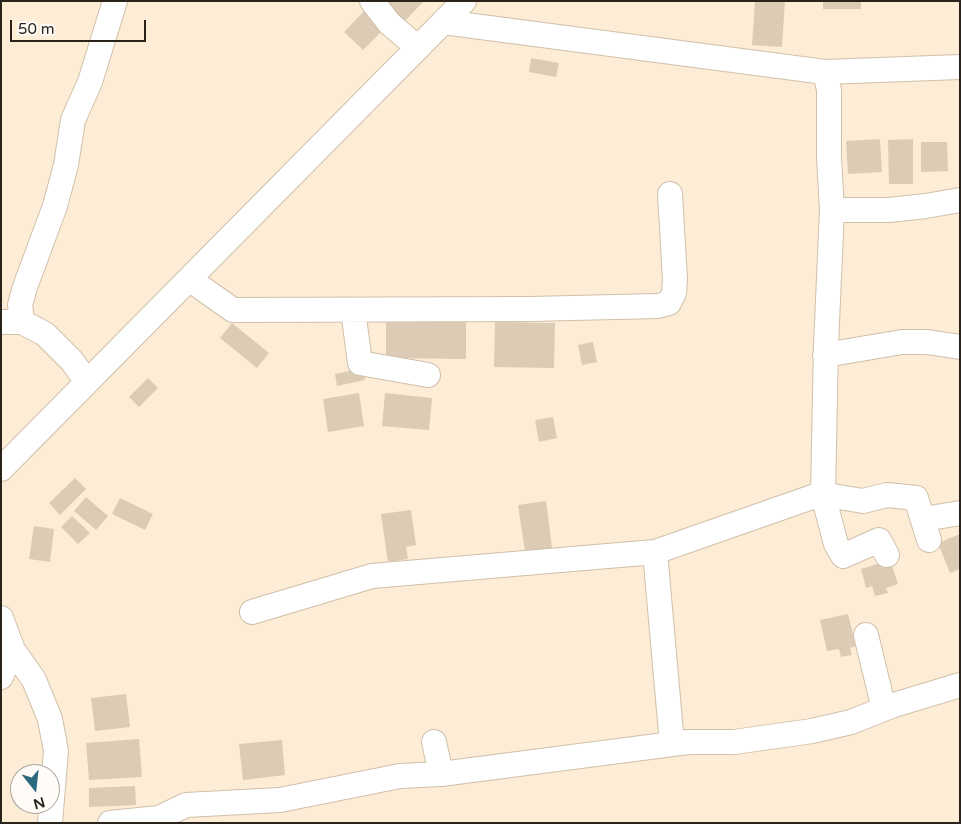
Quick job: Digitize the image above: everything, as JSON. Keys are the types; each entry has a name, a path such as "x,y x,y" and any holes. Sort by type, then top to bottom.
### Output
{"street":[{"path":"12,322 55,206 66,165 73,120 90,82 115,1"},
{"path":"372,1 389,23 418,48"},
{"path":"5,456 86,382 464,1"},
{"path":"443,22 825,72 960,67"},
{"path":"825,72 828,90 828,158 832,210 825,356 823,495 836,544 843,556 879,540 887,555"},
{"path":"189,279 233,310 560,309 658,306 669,303 674,292 670,194"},
{"path":"832,210 889,210 960,200"},
{"path":"1,304 11,310 12,322"},
{"path":"353,310 360,363 428,375"},
{"path":"12,322 45,334 72,361 86,382"},
{"path":"825,356 902,342 927,342 960,347"},
{"path":"252,612 372,576 655,552 818,495 863,501 887,494 916,498 927,530 960,513"},
{"path":"655,552 672,744"},
{"path":"1,618 13,650 34,680 50,719 56,751 50,823"},
{"path":"866,635 884,709"},
{"path":"1,677 13,650"},
{"path":"110,823 162,819 186,806 280,800 400,776 441,774 688,742 734,742 812,731 851,722 960,684"},
{"path":"434,742 441,774"}],"building":[{"path":"376,1 424,1 400,26"},
{"path":"755,1 785,1 782,47 752,45"},
{"path":"823,1 861,1 861,9 823,9"},
{"path":"366,9 385,28 363,50 344,32"},
{"path":"531,58 559,63 556,77 529,72"},
{"path":"880,139 882,172 848,174 846,141"},
{"path":"913,139 913,184 889,184 888,140"},
{"path":"921,142 947,142 948,171 921,172"},
{"path":"386,319 466,320 466,359 386,358"},
{"path":"495,322 555,323 554,368 494,367"},
{"path":"232,323 269,353 257,368 220,338"},
{"path":"593,342 597,362 582,365 578,345"},
{"path":"363,368 365,380 337,386 335,374"},
{"path":"148,378 158,388 139,407 129,397"},
{"path":"359,393 364,426 328,432 323,399"},
{"path":"385,393 432,398 429,430 382,426"},
{"path":"553,417 557,438 539,442 535,420"},
{"path":"75,478 86,489 60,515 49,503"},
{"path":"86,497 108,516 96,530 74,511"},
{"path":"120,498 153,514 145,530 112,514"},
{"path":"546,501 552,548 525,552 518,505"},
{"path":"411,510 416,545 406,547 408,559 388,562 381,514"},
{"path":"72,516 90,533 78,544 61,527"},
{"path":"34,526 54,529 50,562 29,559"},
{"path":"960,534 960,569 950,573 938,543"},
{"path":"890,560 898,584 886,588 888,593 875,596 872,586 866,588 861,569"},
{"path":"848,614 856,646 850,648 852,655 841,657 839,649 827,651 820,620"},
{"path":"126,694 130,727 95,731 91,698"},
{"path":"139,739 142,777 89,780 86,743"},
{"path":"282,740 285,775 243,780 239,744"},
{"path":"135,786 136,805 89,807 89,788"}]}
